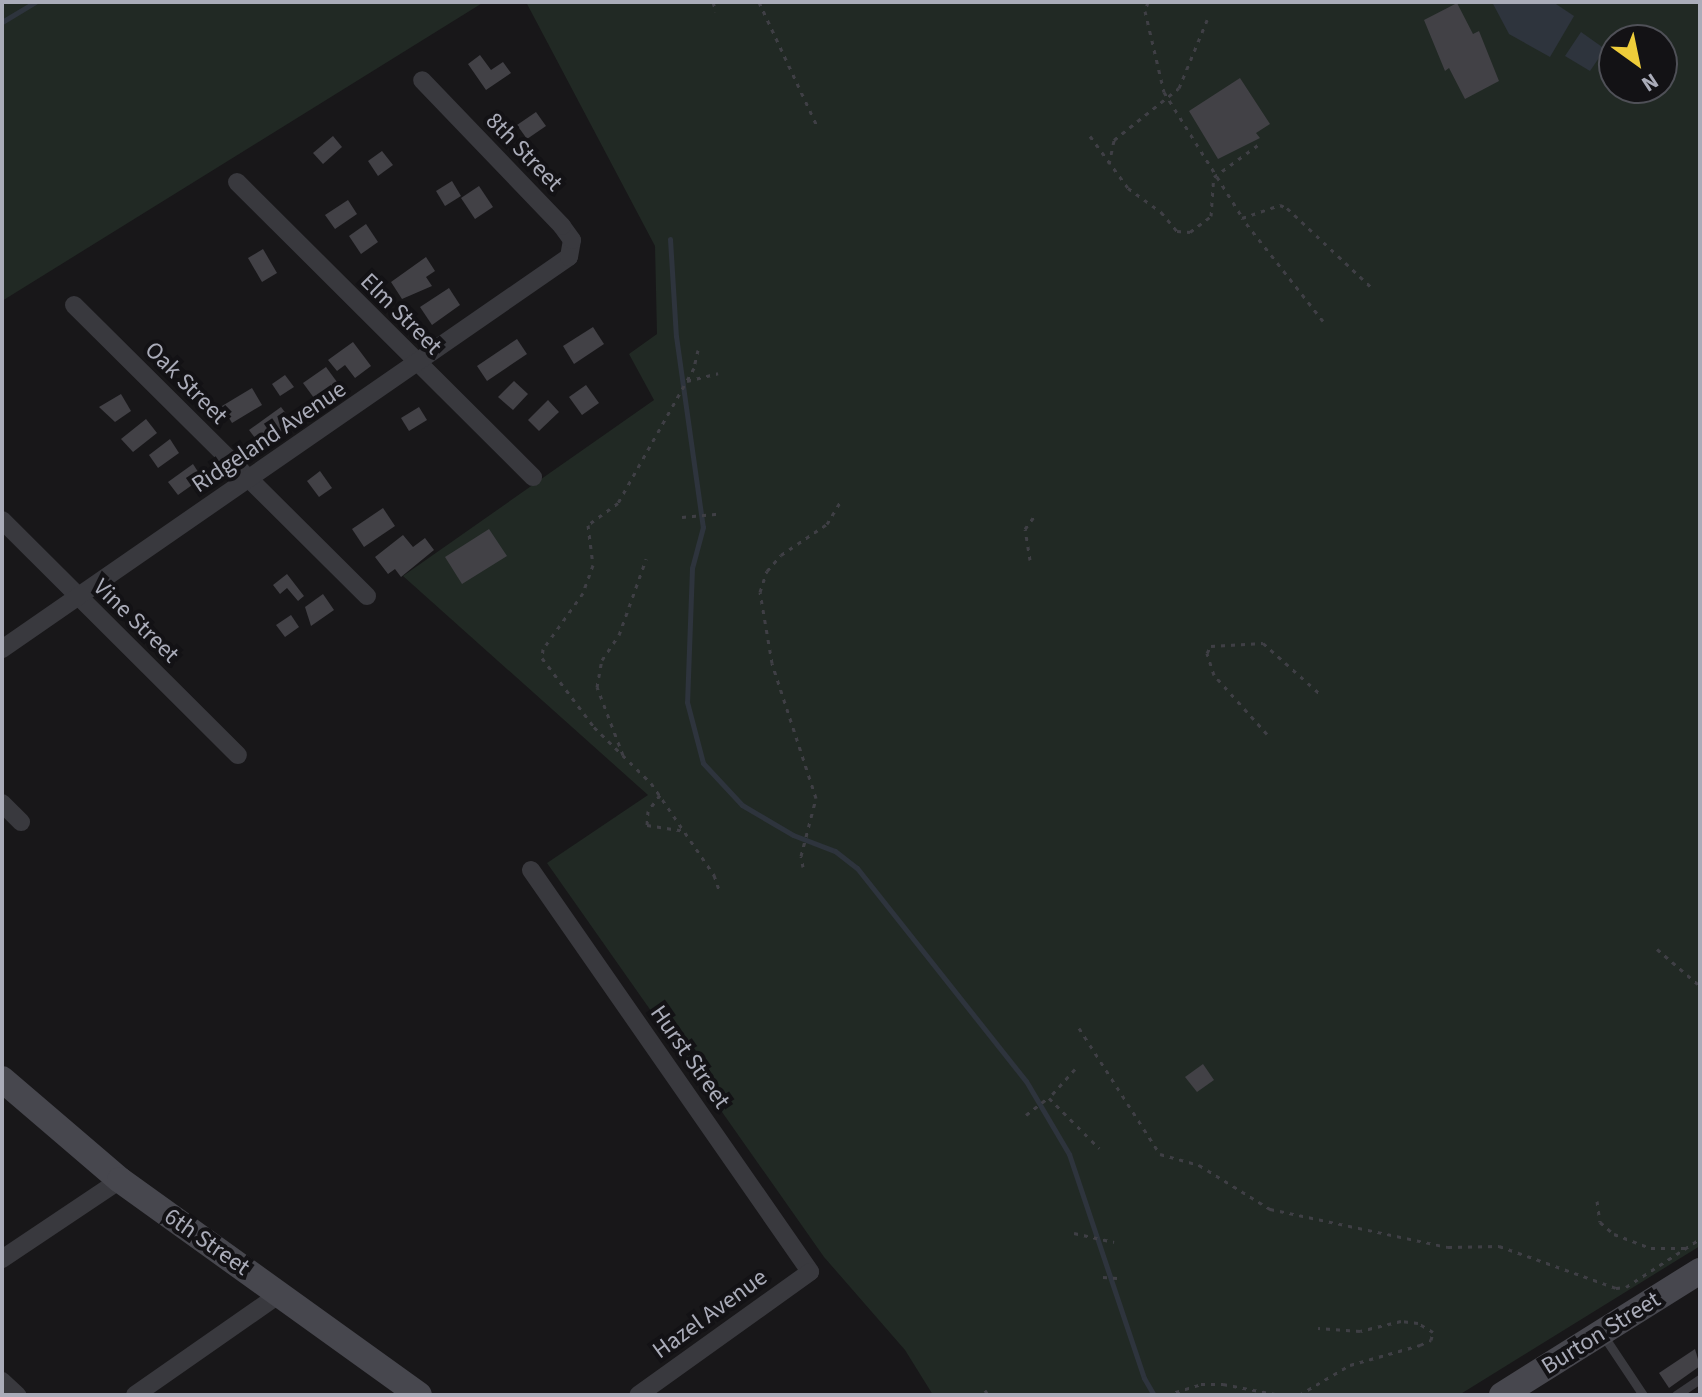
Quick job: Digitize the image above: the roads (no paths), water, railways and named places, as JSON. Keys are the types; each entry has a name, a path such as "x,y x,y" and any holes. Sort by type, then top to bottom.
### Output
{"street":[{"name":"8th Street","path":"422,80 562,226 572,240 563,264"},
{"name":"Elm Street","path":"237,182 417,365 533,477"},
{"name":"Ridgeland Avenue","path":"2,649 563,264"},
{"name":"Oak Street","path":"74,305 367,596"},
{"name":"Vine Street","path":"2,520 238,755"},
{"path":"2,803 21,822"},
{"name":"Hurst Street","path":"531,870 810,1272"},
{"name":"6th Street","path":"2,1079 120,1180 419,1395"},
{"path":"2,1259 120,1180"},
{"name":"Burton Street","path":"1502,1395 1700,1271"},
{"name":"Hazel Avenue","path":"638,1395 810,1272"},
{"path":"135,1395 280,1294"},
{"path":"2,1381 17,1395"}],"lane":[{"path":"1602,1333 1643,1395"},
{"path":"1676,1395 1700,1379"}],"waterway":[{"path":"2,22 35,2"},
{"path":"670,239 676,336 703,527 692,568 687,702 703,763 742,805 793,835 835,851 857,868 1026,1081 1069,1154 1144,1378 1154,1395"}]}
